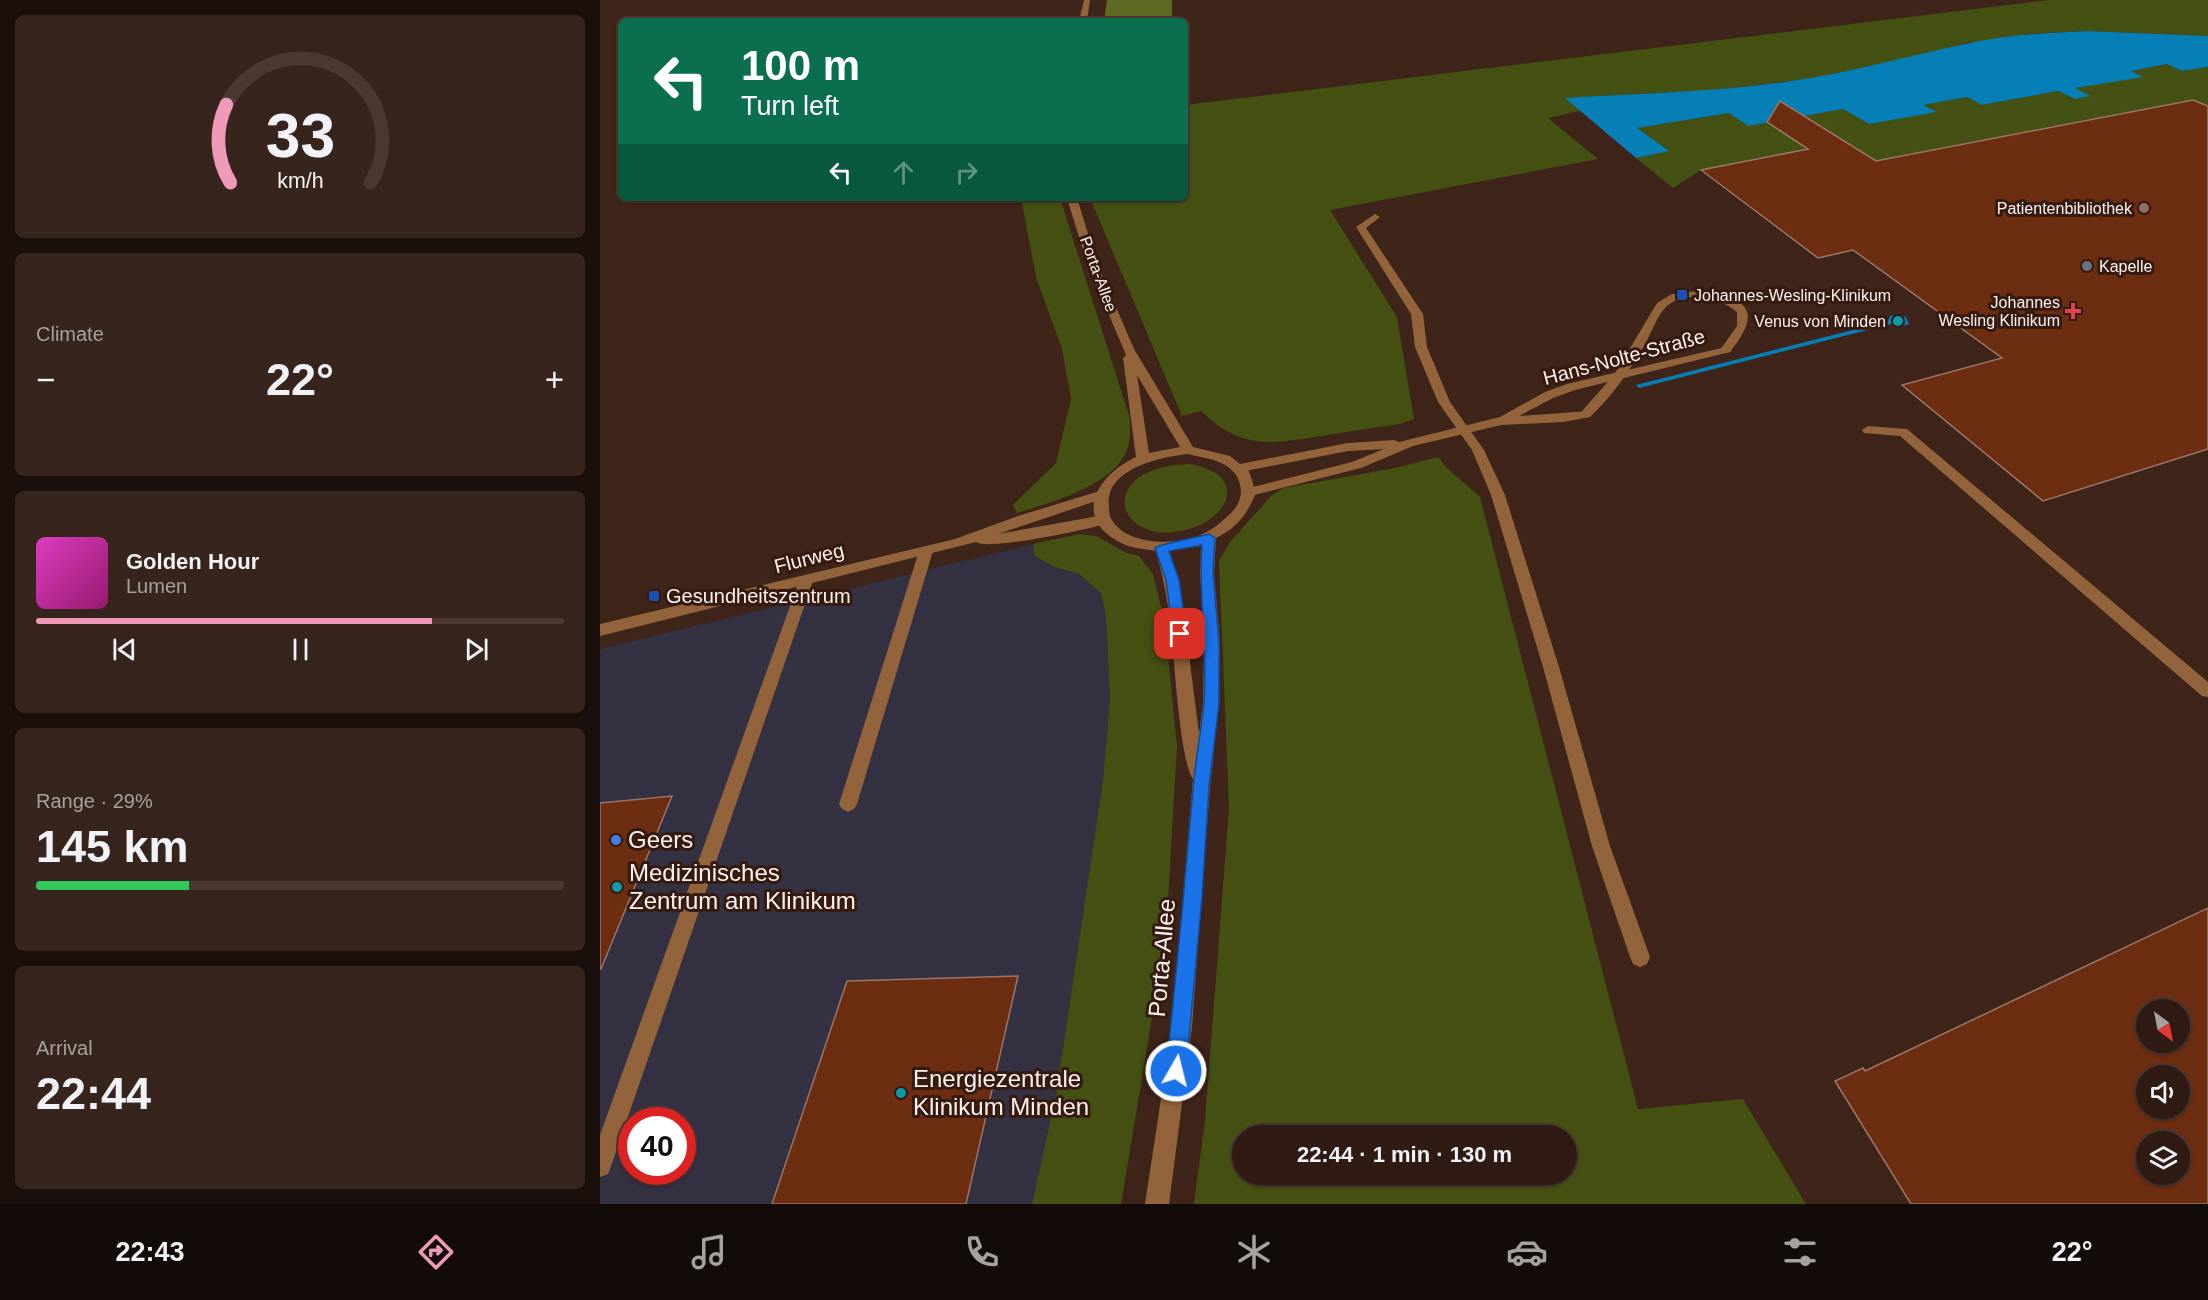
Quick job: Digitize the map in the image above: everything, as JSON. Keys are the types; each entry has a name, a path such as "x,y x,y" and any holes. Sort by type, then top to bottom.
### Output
{"street":[{"path":"1084,18 1087,0"},
{"name":"Porta-Allee","path":"1073,201 1092,263 1128,349 1188,450"},
{"path":"1376,217 1361,227 1417,314 1420,347 1444,402 1482,459 1504,512 1601,846 1640,957"},
{"name":"Hans-Nolte-Straße","path":"1250,492 1356,465 1409,443 1501,421 1563,418 1586,414 1600,402 1619,375 1661,305 1669,299 1682,295 1700,294 1718,297 1744,313 1745,320 1741,330 1726,350 1619,375 1549,395 1501,421"},
{"name":"Porta-Allee","path":"1128,349 1143,458"},
{"path":"1868,430 1903,432 2208,691"},
{"name":"Hans-Nolte-Straße","path":"1240,468 1348,447 1409,443"},
{"path":"1188,450 1208,452 1240,468 1249,484 1250,492 1247,505 1238,518 1226,529 1209,538 1186,545 1162,548 1142,545 1112,531 1104,520 1100,507 1102,494 1111,480 1125,468 1143,458 1188,450"},
{"name":"Flurweg","path":"600,630 958,543 1102,494"},
{"name":"Flurweg","path":"958,543 1022,536 1104,520"},
{"name":"Porta-Allee","path":"1157,1204 1182,1026 1201,787 1211,704 1212,643 1207,573 1209,538"},
{"name":"Porta-Allee","path":"1162,548 1172,580 1187,710 1201,787"},
{"path":"849,804 926,551"},
{"path":"600,1166 806,581"}],"shaded area":[{"path":"1033,544 1036,556 1055,567 1079,574 1101,593 1106,615 1110,699 1103,780 1056,1095 1032,1204 600,1204 600,649"}],"green space":[{"path":"1107,0 1172,0 1172,18 1104,18"},
{"path":"2049,0 2208,0 2208,36 2086,31 2028,34 1966,43 1910,58 1808,79 1716,90 1566,98 1580,111 1548,118 1598,159 1330,210 1397,317 1414,419 1399,424 1287,441 1257,441 1243,438 1216,424 1201,411 1182,416 1091,201 1188,201 1188,105"},
{"path":"2168,64 2182,71 2208,67 2208,106 2193,100 2142,110 2182,161 2094,119 2037,130 2084,193 1986,139 1931,150 1954,210 1831,133 1794,140 1822,158 1790,153 1701,170 1673,188 1636,158 1668,151 1636,128 1729,113 1748,126 1843,109 1869,124 1935,111 1922,105 1967,97 1982,105 2058,91 2075,99 2074,88 2141,76 2130,71"},
{"path":"1022,201 1061,201 1130,419 1129,444 1119,464 1094,484 1062,498 1017,513 1013,505 1056,463 1071,399 1062,349 1036,277"},
{"path":"1438,457 1480,497 1638,1109 1743,1099 1806,1204 1194,1204 1205,1121 1229,808 1219,561 1230,542 1272,495 1284,488 1395,468"},
{"path":"1189,464 1210,470 1217,474 1226,485 1226,500 1219,511 1200,525 1172,532 1149,530 1134,521 1126,508 1126,494 1136,480 1157,469"},
{"path":"1080,534 1096,536 1127,553 1139,556 1153,574 1165,623 1177,747 1166,933 1121,1204 1032,1204 1056,1095 1103,780 1110,699 1106,615 1101,593 1079,574 1055,567 1035,556 1033,544"}],"water":[{"path":"2086,31 2208,36 2208,67 2182,71 2167,64 2131,71 2143,77 2075,88 2090,96 2075,99 2058,91 1982,105 1967,97 1923,105 1937,112 1869,124 1843,109 1748,126 1729,113 1637,128 1669,151 1636,158 1565,98 1780,83 1995,38"},
{"path":"1890,316 1906,317 1909,324 1902,326 1891,324 1639,388 1636,385 1888,321"}],"building":[{"name":"Johannes Wesling Klinikum","path":"2193,100 2208,106 2208,449 2043,501 1902,385 2002,358 1853,250 1818,258 1701,170 1808,149 1767,122 1780,101 1876,161"},
{"name":"Medizinisches Zentrum am Klinikum","path":"672,796 601,969 600,803"},
{"path":"2208,908 2208,1204 1911,1204 1835,1081 1863,1068 1865,1071"},
{"name":"Energiezentrale Klinikum Minden","path":"1018,976 966,1204 772,1204 847,981"}],"place":[{"name":"Patientenbibliothek","path":"2144,208"},
{"name":"Kapelle","path":"2087,266"},
{"name":"Johannes-Wesling-Klinikum","path":"1682,295"},
{"name":"Johannes Wesling Klinikum","path":"2073,311"},
{"name":"Venus von Minden","path":"1898,321"},
{"name":"Gesundheitszentrum","path":"654,596"},
{"name":"Geers","path":"616,840"},
{"name":"Medizinisches Zentrum am Klinikum","path":"617,887"},
{"name":"Energiezentrale Klinikum Minden","path":"901,1093"}],"route":[{"path":"1176,1071 1194,897 1201,787 1211,704 1212,643 1207,573 1209,538 1186,545 1162,548 1172,580 1180,634"}]}
